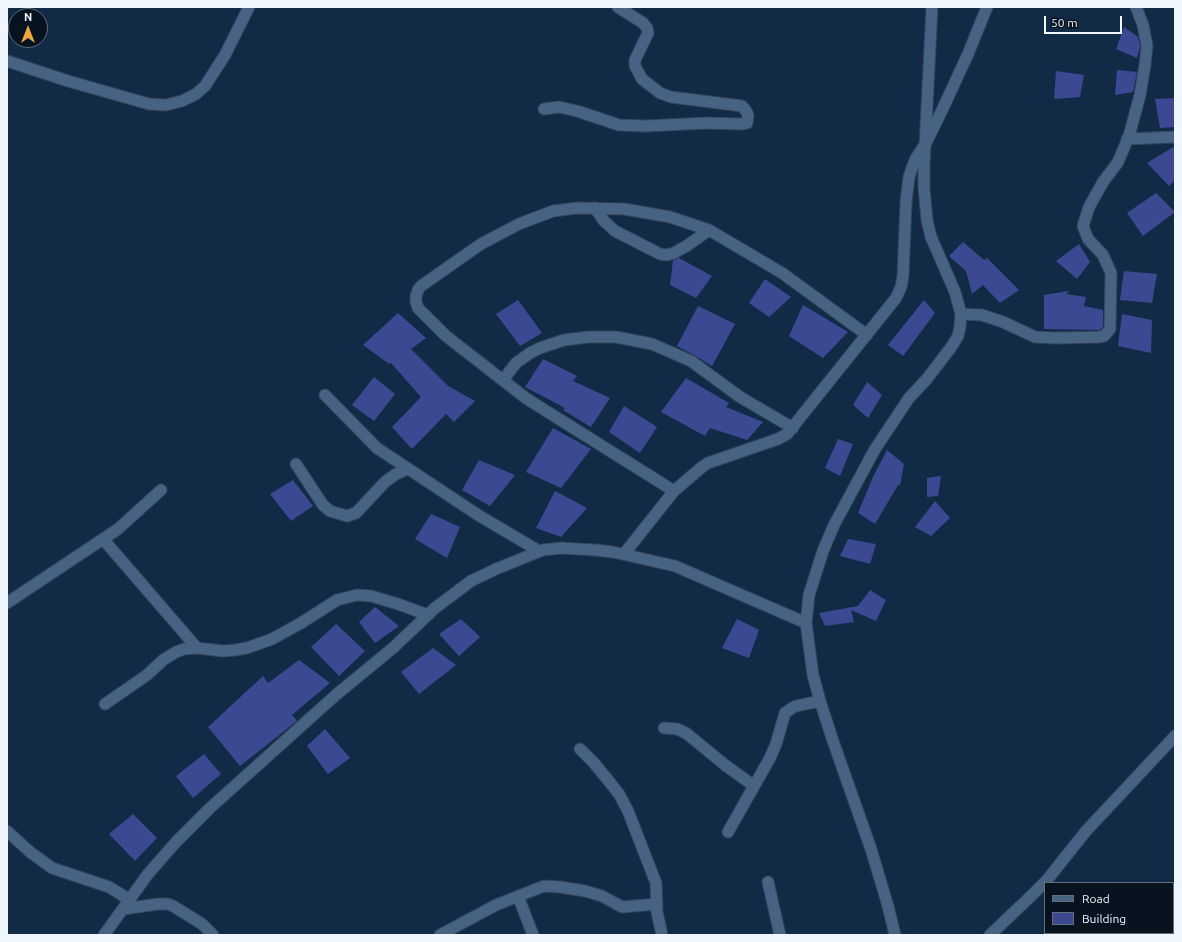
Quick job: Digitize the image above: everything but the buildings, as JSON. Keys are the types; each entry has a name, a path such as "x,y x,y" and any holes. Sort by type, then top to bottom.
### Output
{"street":[{"path":"7,61 68,81 149,104 166,104 182,101 196,94 205,86 225,55 248,7"},
{"path":"544,109 559,108 577,111 619,125 646,126 747,123 748,114 742,106 671,97 660,93 642,79 635,66 635,60 648,32 647,28 643,23 618,7"},
{"path":"896,935 871,849 832,741 820,701 813,675 806,623 809,595 823,551 834,525 875,448 894,418 909,398 926,380 958,336 961,314 955,292 931,237 926,220 924,188 932,7"},
{"path":"624,554 674,491 690,476 708,463 778,439 787,434 896,298 903,276 907,190 909,177 914,163 926,143 968,54 987,7"},
{"path":"961,314 982,315 1003,322 1034,337 1099,337 1107,334 1110,329 1110,273 1103,255 1088,239 1083,226 1089,207 1103,182 1118,162 1127,139 1140,95 1145,65 1146,46 1143,25 1136,7"},
{"path":"1127,139 1175,137"},
{"path":"674,491 526,398 446,336 418,308 416,296 421,286 481,244 519,224 553,211 577,208 624,209 670,217 709,230 782,273 867,335"},
{"path":"595,208 604,221 615,231 660,254 667,255 674,253 709,230"},
{"path":"502,380 516,363 540,348 564,340 616,336 652,344 691,361 740,397 793,428"},
{"path":"325,395 377,448 478,514 539,551"},
{"path":"296,464 323,505 337,514 346,516 356,513 384,482 396,474 408,469"},
{"path":"7,602 118,529 161,490"},
{"path":"103,539 197,648"},
{"path":"104,935 148,874 176,842 210,808 428,615 470,581 496,569 539,551 561,548 595,550 624,554 675,566 806,623"},
{"path":"105,704 147,675 163,660 176,652 184,649 197,648 223,651 247,648 272,639 301,623 337,600 357,595 371,596 428,615"},
{"path":"728,832 776,744 785,713 796,706 820,701"},
{"path":"664,728 676,729 686,733 725,765 754,786"},
{"path":"1044,882 1086,831 1175,736"},
{"path":"580,749 612,784 628,811 654,875 657,890 658,920 662,935"},
{"path":"7,831 30,852 52,868 108,887 126,904 168,904 173,906 202,924 213,935"},
{"path":"768,882 780,935"},
{"path":"990,935 1044,882"},
{"path":"440,935 496,905 544,886 574,889 594,894 622,907 657,904"},
{"path":"518,896 533,935"}]}
